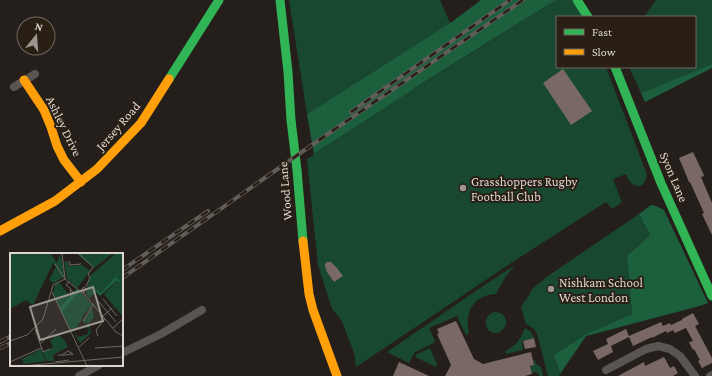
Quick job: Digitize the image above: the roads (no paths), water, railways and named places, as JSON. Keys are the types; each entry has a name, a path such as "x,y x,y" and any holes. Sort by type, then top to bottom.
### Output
{"street":[{"name":"Jersey Road","path":"0,231 55,201 81,182 97,169 141,123 219,0"},
{"name":"Wood Lane","path":"280,0 309,294 313,310 337,376"},
{"path":"577,0 587,16"},
{"name":"Syon Lane","path":"615,68 661,183 712,296"},
{"path":"14,87 35,74"},
{"name":"Ashley Drive","path":"24,80 44,110 52,127 57,146 64,160 81,182"},
{"path":"123,353 161,334 202,310"},
{"path":"606,370 646,349 658,346 670,349 680,356 695,376"},
{"path":"623,351 628,359"},
{"path":"79,376 97,366"}],"railway":[{"path":"351,112 510,0"},
{"path":"123,277 523,0"},
{"path":"123,269 208,211"},
{"path":"0,342 10,337"},
{"path":"0,348 10,343"}],"place":[{"name":"Grasshoppers Rugby Football Club","path":"463,188"},
{"name":"Nishkam School West London","path":"551,289"}]}
